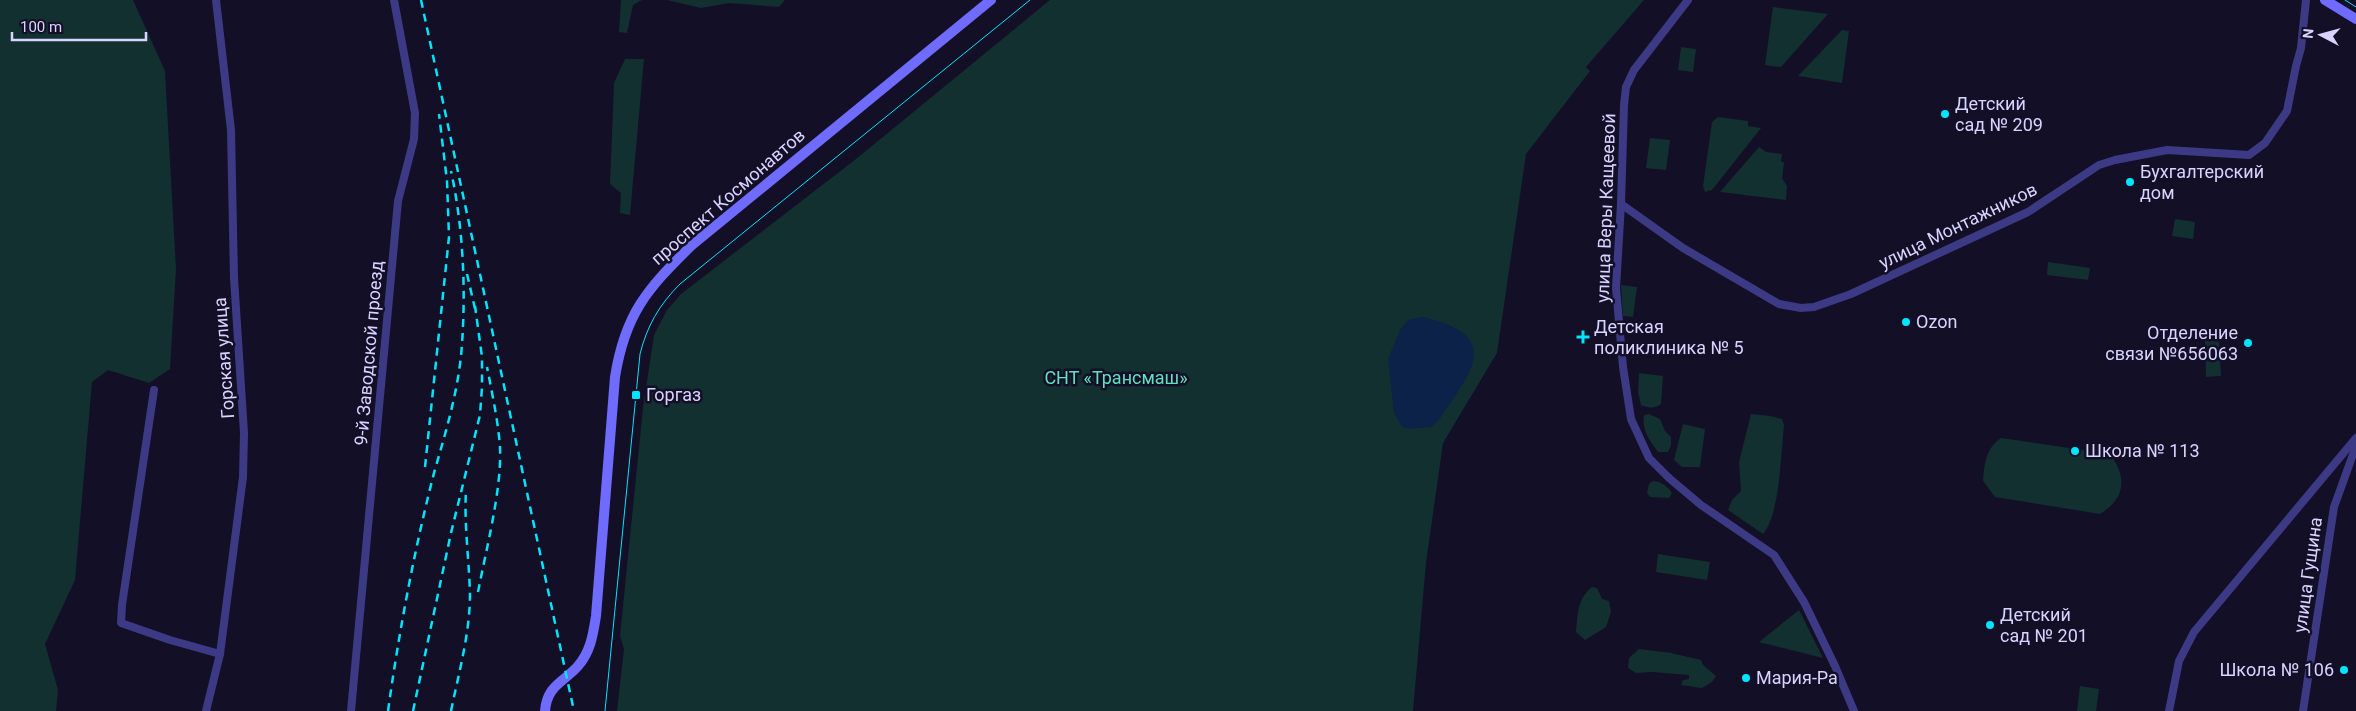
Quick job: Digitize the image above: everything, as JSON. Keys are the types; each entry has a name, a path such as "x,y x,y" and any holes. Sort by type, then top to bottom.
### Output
{"main road":[{"name":"проспект Космонавтов","path":"545,711 549,694 557,683 577,666 592,642 596,616 615,377 619,353 632,316 656,282 691,246 991,0"},
{"path":"2325,0 2356,20"}],"street":[{"name":"Горская улица","path":"206,711 220,654 243,477 244,433 234,278 231,130 216,0"},
{"name":"9-й Заводской проезд","path":"351,711 398,201 414,139 416,113 394,0"},
{"name":"улица Веры Кащеевой","path":"1688,0 1643,57 1626,87 1622,125 1621,204 1616,288 1623,367 1631,419 1649,458 1669,478 1702,505 1774,555 1804,602 1854,711"},
{"name":"улица Монтажников","path":"1621,204 1683,248 1779,304 1801,308 1814,307 1851,294 2028,212 2100,165 2167,150 2249,155 2265,143 2287,111 2296,66 2302,48 2306,0"},
{"path":"154,390 122,605 122,623 170,640 220,654"},
{"path":"2169,711 2180,661 2194,632 2356,438"},
{"name":"улица Гущина","path":"2303,711 2334,507 2356,446"}],"green space":[{"path":"0,0 133,0 165,71 176,269 170,369 149,383 108,370 92,382 75,580 45,644 58,690 56,711 0,711"},
{"path":"621,0 642,0 633,5 627,33 619,32"},
{"path":"667,0 785,0 779,7 729,3 701,8"},
{"name":"СНТ «Трансмаш»","path":"1050,0 1644,0 1586,67 1590,71 1526,154 1497,353 1443,443 1426,563 1413,711 617,711 624,649 620,636 643,408 654,335 667,310 681,294 856,159"},
{"path":"1773,7 1828,14 1781,67 1765,65"},
{"path":"1842,30 1849,31 1842,83 1798,76"},
{"path":"1681,47 1696,49 1693,72 1678,70"},
{"path":"625,59 644,59 630,215 620,213 621,193 610,184 614,83"},
{"path":"1718,117 1748,121 1748,126 1761,128 1712,190 1705,192 1703,186 1712,122"},
{"path":"1650,138 1670,140 1666,170 1646,168"},
{"path":"1759,147 1766,152 1782,154 1781,161 1784,163 1782,178 1787,186 1786,200 1720,192"},
{"path":"2175,219 2195,222 2193,239 2172,236"},
{"path":"2048,262 2090,268 2088,280 2047,275"},
{"path":"1621,285 1637,287 1633,317 1623,316"},
{"path":"2219,340 2221,376 2206,377 2205,341"},
{"path":"1639,373 1663,376 1661,404 1656,407 1651,408 1641,405 1638,392"},
{"path":"1649,414 1660,419 1665,431 1671,437 1671,445 1668,452 1658,452 1647,435 1643,420 1644,415"},
{"path":"1751,414 1782,419 1784,425 1776,498 1769,525 1763,534 1728,510 1732,500 1741,491 1739,462"},
{"path":"1683,424 1705,429 1700,467 1682,467 1674,460"},
{"path":"2001,438 2110,454 2116,463 2121,479 2119,494 2109,508 2100,514 1995,497 1983,481 1983,475 1989,452"},
{"path":"1653,481 1662,483 1668,488 1672,493 1669,498 1650,497 1647,493 1649,484"},
{"path":"1658,554 1710,562 1707,580 1656,572"},
{"path":"1592,587 1597,588 1602,599 1609,601 1611,612 1606,627 1585,640 1576,632 1578,613 1583,597"},
{"path":"1799,610 1823,658 1759,642"},
{"path":"1639,649 1671,653 1701,660 1703,665 1716,676 1712,682 1702,688 1681,685 1683,680 1689,679 1689,675 1652,672 1636,673 1628,668 1629,658"},
{"path":"2080,686 2099,689 2096,711 2077,711"}],"water":[{"path":"1423,317 1448,325 1464,334 1472,345 1474,357 1470,371 1462,386 1439,420 1431,427 1410,429 1402,427 1394,413 1388,359 1400,330 1408,320"}],"tram line":[{"path":"605,711 640,354 646,334 655,316 680,284 1030,0"},
{"path":"2345,0 2356,7"}],"railway":[{"path":"421,0 574,711"},
{"path":"425,467 449,237 447,181 439,114"},
{"path":"388,711 402,622 414,562 434,473 451,410 460,361 464,301 461,235 451,171"},
{"path":"467,274 476,313"},
{"path":"413,711 451,533 480,415 482,357 475,306"},
{"path":"478,592 493,520 500,464 498,427 487,367"},
{"path":"451,711 470,609 466,490"}],"place":[{"name":"Детский сад № 209","path":"1945,114"},
{"name":"Бухгалтерский дом","path":"2130,182"},
{"name":"Ozon","path":"1906,322"},
{"name":"Детская поликлиника № 5","path":"1583,337"},
{"name":"Отделение связи №656063","path":"2248,343"},
{"name":"Горгаз","path":"636,395"},
{"name":"Школа № 113","path":"2075,451"},
{"name":"Детский сад № 201","path":"1990,625"},
{"name":"Школа № 106","path":"2344,670"},
{"name":"Мария-Ра","path":"1746,678"}]}
